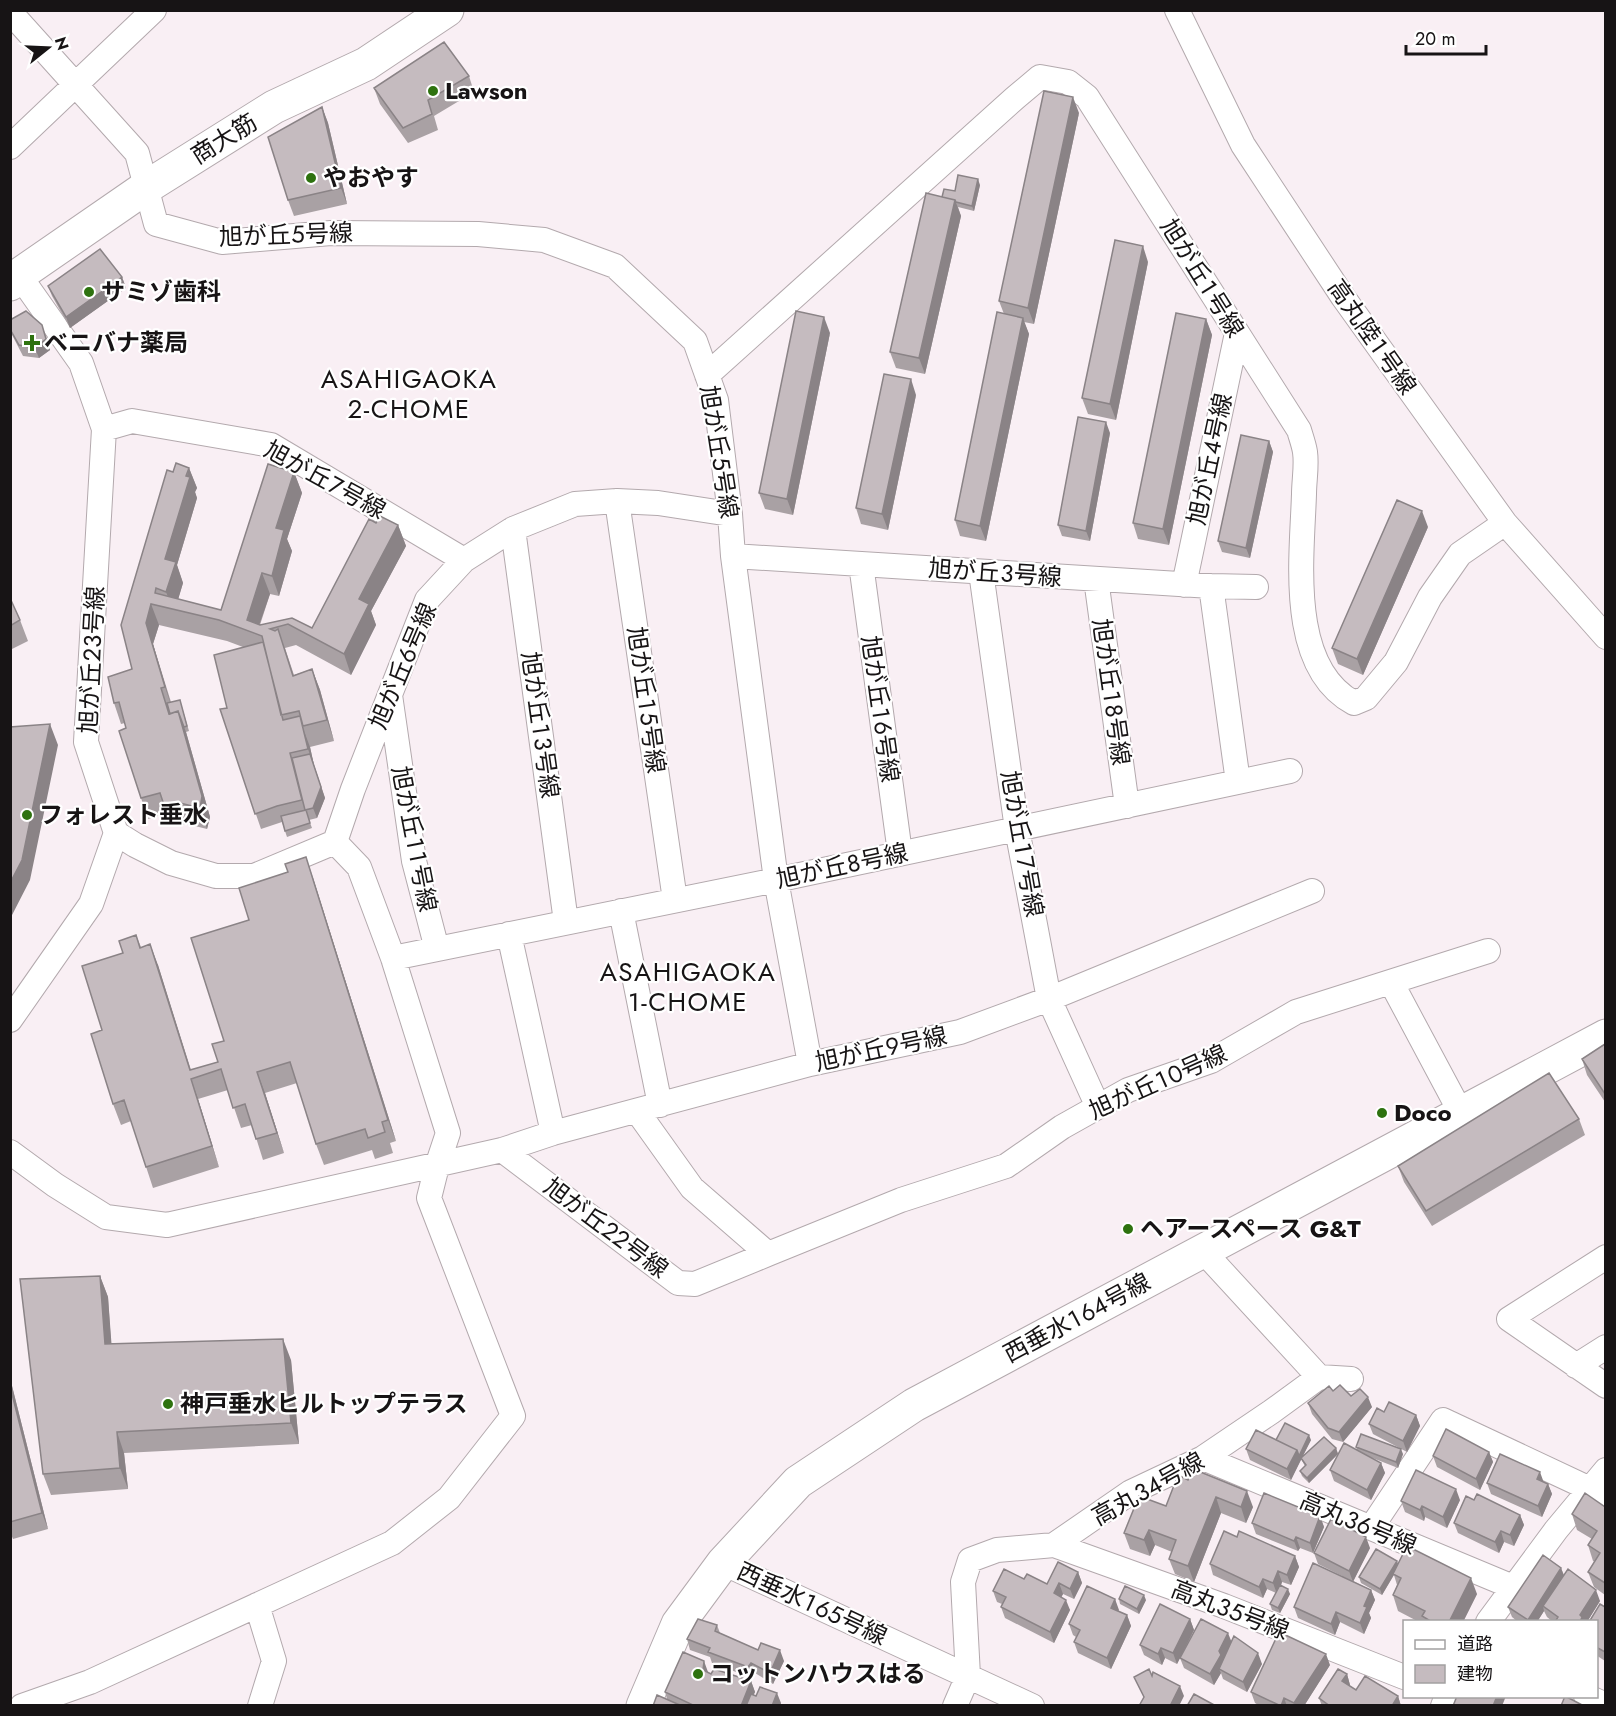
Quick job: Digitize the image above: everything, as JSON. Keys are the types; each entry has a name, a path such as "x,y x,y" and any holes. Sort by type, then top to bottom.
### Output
{"street":[{"path":"10,147 154,10"},
{"name":"商大筋","path":"15,280 145,188 274,107 366,64 447,10"},
{"name":"高丸陸１号線","path":"1177,10 1243,145 1343,297 1505,523 1605,637"},
{"path":"10,12 137,153 145,188"},
{"name":"旭が丘１号線","path":"707,375 1040,77 1068,82 1087,97 1299,430 1305,454 1301,588 1304,619 1312,651 1326,680 1341,696 1354,703 1366,698 1396,662 1430,597 1460,554 1505,523"},
{"name":"旭が丘５号線","path":"145,188 156,224 222,242 331,233 478,234 544,240 615,266 695,341 716,400 733,556 776,880 810,1064"},
{"path":"15,280 81,363 104,429"},
{"name":"旭が丘４号線","path":"1184,585 1237,333"},
{"name":"旭が丘７号線","path":"104,429 132,421 271,445 464,560"},
{"name":"旭が丘２３号線","path":"104,429 86,742 116,833"},
{"name":"旭が丘６号線","path":"334,842 352,789 427,600 464,560 513,529 575,504 617,501 658,503 730,514"},
{"name":"旭が丘１５号線","path":"617,501 675,900"},
{"name":"旭が丘１３号線","path":"513,529 566,922"},
{"name":"旭が丘３号線","path":"733,556 1184,585 1256,587"},
{"name":"旭が丘１６号線","path":"861,564 900,853"},
{"name":"旭が丘１７号線","path":"981,572 1017,829 1050,999 1098,1107"},
{"name":"旭が丘１８号線","path":"1096,579 1126,806"},
{"path":"1211,586 1238,782"},
{"name":"旭が丘１１号線","path":"390,692 414,861 437,949"},
{"name":"旭が丘８号線","path":"393,958 776,880 1290,771"},
{"path":"10,1020 91,904 116,833 171,863 216,876 254,876 334,842 359,867 393,958 448,1133 429,1198 513,1416 449,1498 392,1544 90,1682 22,1706"},
{"name":"旭が丘９号線","path":"10,1152 55,1185 106,1216 167,1225 437,1166 810,1064 960,1032 1050,999 1313,890"},
{"path":"621,911 660,1105"},
{"path":"509,934 553,1133"},
{"name":"旭が丘１０号線","path":"768,1254 900,1200 1006,1166 1062,1127 1128,1090 1211,1061 1296,1012 1488,951"},
{"path":"1391,982 1461,1113"},
{"name":"西垂水１６４号線","path":"643,1706 678,1624 723,1563 798,1482 914,1405 1605,1036"},
{"path":"637,1111 692,1188 768,1254"},
{"name":"旭が丘２２号線","path":"502,1150 678,1283 695,1284 768,1254"},
{"path":"1203,1251 1319,1377 1351,1379"},
{"path":"1605,1257 1509,1319 1605,1386"},
{"path":"1576,1366 1605,1347"},
{"name":"高丸３４号線","path":"968,1676 963,1582 970,1560 997,1550 1054,1545 1131,1492 1203,1458 1319,1377"},
{"path":"1371,1528 1443,1420 1598,1495"},
{"name":"高丸３６号線","path":"1203,1458 1513,1587"},
{"path":"1489,1620 1556,1530 1598,1495 1605,1470"},
{"name":"高丸３５号線","path":"1054,1545 1224,1606 1403,1677"},
{"name":"西垂水１６５号線","path":"723,1563 1032,1706"},
{"path":"257,1605 274,1661 260,1706"},
{"path":"955,1706 968,1676"},
{"path":"1590,1698 1605,1705"}],"building":[{"path":"444,42 469,76 428,100 432,114 403,128 374,88"},
{"path":"1044,91 1073,97 1028,308 999,301"},
{"name":"やおやす","path":"322,107 341,188 288,200 268,137"},
{"path":"958,175 978,179 972,206 942,197 944,189 955,191"},
{"path":"926,193 955,200 919,358 890,352"},
{"path":"1115,240 1143,246 1110,404 1082,398"},
{"name":"サミゾ歯科","path":"100,249 122,277 66,317 48,286"},
{"name":"ベニバナ薬局","path":"26,311 42,325 46,339 35,348 19,345 10,329 10,320"},
{"path":"796,311 824,317 787,499 759,493"},
{"path":"997,312 1023,318 980,526 955,520"},
{"path":"1176,313 1206,319 1163,529 1133,523"},
{"path":"884,374 911,379 882,514 856,508"},
{"path":"1078,417 1106,422 1086,531 1058,525"},
{"path":"1241,435 1269,441 1246,548 1218,541"},
{"path":"176,463 189,468 186,476 190,477 165,559 176,562 166,592 156,588 155,593 221,610 268,464 294,472 276,528 284,530 272,576 262,573 247,620 260,625 292,618 312,628 369,519 376,523 380,516 398,525 359,599 369,604 344,654 288,624 270,629 275,631 278,629 293,676 312,669 327,720 303,726 299,711 281,715 262,636 219,620 151,604 146,623 165,687 161,688 169,714 178,711 202,796 200,808 180,803 164,805 160,793 141,798 119,731 126,728 119,702 114,703 108,677 132,669 121,625 167,470 173,472"},
{"path":"1397,500 1422,511 1357,659 1332,648"},
{"path":"10,598 20,620 10,626"},
{"path":"263,642 283,720 300,716 308,749 290,753 302,800 255,814 220,709 227,708 214,655"},
{"path":"180,700 187,726 184,727 178,711 170,714 167,703"},
{"path":"50,724 22,860 10,883 10,727"},
{"path":"310,754 321,787 313,808 305,810 292,758"},
{"path":"306,810 310,823 285,831 281,816"},
{"path":"306,857 388,1120 382,1122 385,1132 368,1138 365,1129 316,1144 290,1062 257,1072 277,1133 256,1139 245,1104 233,1108 221,1069 191,1079 212,1146 146,1167 124,1100 113,1104 91,1034 102,1030 82,966 123,953 119,941 136,935 140,948 150,944 190,1070 218,1062 212,1044 224,1041 191,938 249,920 239,888 288,872 285,864"},
{"path":"1605,1044 1605,1094 1582,1059"},
{"path":"1549,1073 1579,1119 1426,1211 1398,1166"},
{"name":"神戸垂水ヒルトップテラス","path":"100,1276 105,1344 283,1339 291,1423 117,1432 120,1468 43,1474 20,1279"},
{"path":"1340,1385 1351,1396 1360,1389 1368,1397 1339,1432 1328,1428 1308,1403 1329,1386 1333,1391"},
{"path":"10,1386 42,1513 10,1522"},
{"path":"1389,1402 1416,1415 1403,1441 1369,1424 1377,1408 1384,1412"},
{"path":"1285,1423 1309,1435 1299,1456 1297,1450 1276,1440"},
{"path":"1446,1429 1489,1452 1476,1479 1433,1456"},
{"path":"1256,1430 1297,1450 1287,1469 1246,1449"},
{"path":"1361,1434 1401,1449 1396,1462 1356,1447"},
{"path":"1324,1437 1336,1448 1307,1478 1300,1471 1306,1465 1301,1458"},
{"path":"1344,1443 1381,1463 1367,1490 1330,1470"},
{"path":"1500,1454 1540,1472 1537,1479 1548,1484 1538,1506 1487,1483"},
{"path":"1193,1469 1247,1491 1241,1507 1216,1497 1188,1566 1169,1559 1176,1540 1149,1530 1144,1540 1124,1533 1139,1496 1166,1506 1178,1475 1188,1480"},
{"path":"1416,1470 1456,1489 1443,1517 1422,1506 1420,1510 1401,1501"},
{"path":"1264,1493 1320,1516 1310,1543 1296,1537 1294,1541 1252,1523"},
{"path":"1585,1493 1605,1507 1605,1583 1588,1572 1600,1553 1588,1545 1597,1531 1572,1514"},
{"path":"1477,1494 1520,1515 1510,1535 1501,1531 1495,1542 1454,1523 1466,1496 1474,1500"},
{"path":"1331,1519 1366,1537 1349,1571 1314,1553"},
{"path":"1224,1531 1237,1537 1239,1531 1295,1556 1287,1575 1278,1571 1273,1583 1263,1579 1259,1587 1210,1564"},
{"path":"1407,1546 1471,1578 1450,1620 1429,1620 1422,1616 1425,1611 1393,1595 1401,1578 1393,1574"},
{"path":"1376,1549 1397,1561 1380,1589 1359,1577"},
{"path":"1543,1555 1561,1568 1528,1620 1508,1607"},
{"path":"1058,1562 1078,1572 1070,1589 1059,1583 1054,1593 1066,1600 1050,1632 1001,1607 1006,1597 993,1591 1004,1569 1024,1579 1027,1574 1047,1584"},
{"path":"1313,1563 1371,1590 1360,1623 1336,1612 1331,1624 1294,1607"},
{"path":"1568,1569 1596,1590 1580,1615 1581,1620 1556,1620 1558,1617 1543,1606"},
{"path":"1280,1585 1288,1589 1278,1608 1270,1604"},
{"path":"1087,1586 1115,1599 1111,1608 1127,1615 1107,1658 1074,1642 1080,1630 1069,1624"},
{"path":"1125,1586 1144,1595 1137,1609 1119,1599"},
{"path":"1160,1604 1190,1619 1173,1653 1161,1648 1158,1654 1140,1645"},
{"path":"1600,1604 1605,1607 1605,1652 1598,1648 1598,1620 1590,1620"},
{"path":"698,1619 717,1625 715,1631 758,1650 761,1643 780,1650 770,1673 751,1663 748,1667 708,1652 710,1648 687,1639"},
{"path":"1201,1619 1228,1633 1219,1651 1221,1655 1210,1674 1180,1658"},
{"path":"1279,1632 1326,1654 1294,1703 1284,1698 1281,1706 1251,1692"},
{"path":"1234,1636 1258,1653 1243,1682 1219,1669"},
{"path":"683,1652 704,1661 703,1670 711,1674 714,1669 751,1681 741,1706 695,1706 665,1692"},
{"path":"1149,1669 1152,1676 1153,1672 1180,1686 1170,1706 1139,1706 1144,1697 1134,1677"},
{"path":"1338,1669 1347,1674 1342,1681 1356,1690 1365,1676 1398,1696 1392,1706 1330,1706 1319,1698"},
{"path":"760,1687 777,1693 772,1706 746,1706 751,1694 756,1696"},
{"path":"1194,1694 1216,1706 1187,1706"},
{"path":"657,1695 682,1706 653,1706"},
{"path":"1456,1698 1496,1698 1493,1706 1453,1706"},
{"path":"1564,1698 1569,1698 1584,1706 1561,1706"}],"place":[{"name":"Lawson","path":"433,91"},
{"name":"やおやす","path":"311,178"},
{"name":"サミゾ歯科","path":"89,292"},
{"name":"ベニバナ薬局","path":"32,343"},
{"name":"フォレスト垂水","path":"27,815"},
{"name":"Doco","path":"1382,1113"},
{"name":"ヘアースペース G&T","path":"1128,1229"},
{"name":"神戸垂水ヒルトップテラス","path":"168,1404"},
{"name":"コットンハウスはる","path":"698,1674"}],"district":[{"name":"ASAHIGAOKA 2-CHOME","path":"409,394"},
{"name":"ASAHIGAOKA 1-CHOME","path":"688,987"}]}
